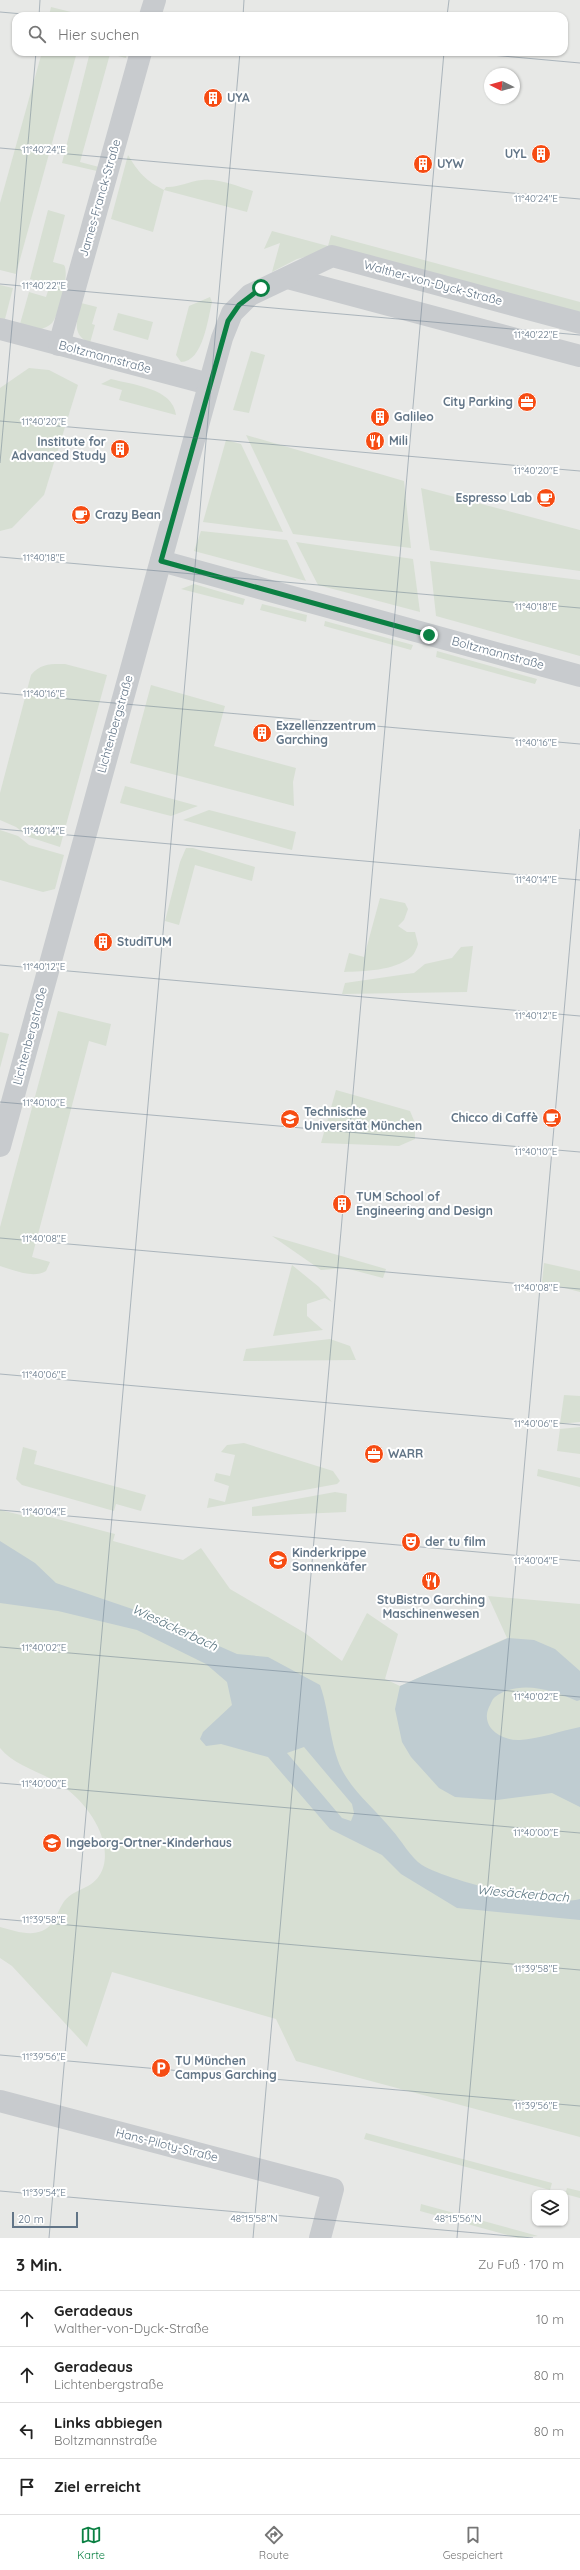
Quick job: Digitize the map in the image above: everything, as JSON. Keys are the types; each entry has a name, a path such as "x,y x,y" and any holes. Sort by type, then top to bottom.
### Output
{"street":[{"path":"151,12 154,0"},
{"name":"James-Franck-Straße","path":"59,345 140,56"},
{"name":"Walther-von-Dyck-Straße","path":"239,305 261,288 288,278 332,256 580,323"},
{"path":"288,278 580,356"},
{"name":"Lichtenbergstraße","path":"0,1146 209,384 228,321 239,305"},
{"name":"Boltzmannstraße","path":"0,329 209,384"},
{"name":"Boltzmannstraße","path":"161,561 580,676"},
{"name":"Hans-Piloty-Straße","path":"0,2101 333,2189 320,2238"}],"shaded area":[{"name":"Technische Universität München","path":"0,0 580,0 580,2238 0,2238"},
{"path":"51,7 71,12 50,12"},
{"path":"41,56 76,56 16,274 0,270 0,203"},
{"path":"89,56 109,56 80,162 99,167 97,171 62,163"},
{"path":"128,155 143,176 164,190 153,232 111,219"},
{"path":"215,180 253,191 247,212 164,190 166,187 197,181"},
{"path":"48,210 65,215 53,262 64,265 66,276 63,294 55,319 50,325 41,329 20,324 29,292 46,297 50,285 30,279"},
{"path":"272,231 328,246 331,235 580,302 580,312 326,252 297,259 272,272 280,243 264,249"},
{"path":"0,285 13,288 5,319 0,318"},
{"path":"210,297 212,302 206,328 199,347 195,355 188,360 181,362 176,355 189,306"},
{"path":"81,303 97,307 92,324 95,325 90,343 80,336 78,331 77,321"},
{"path":"118,313 153,322 148,340 113,330"},
{"path":"251,351 265,355 249,413 233,410"},
{"path":"29,368 49,370 78,385 44,495 12,528 0,531 0,388"},
{"path":"111,379 151,389 160,393 168,399 173,406 176,415 119,400 122,390 101,384"},
{"path":"246,435 404,481 411,548 293,534"},
{"path":"226,440 241,444 283,532 203,522"},
{"path":"421,488 580,530 580,571 430,550"},
{"path":"201,531 287,540 306,581 194,551"},
{"path":"296,542 413,559 420,612 318,585"},
{"path":"430,561 580,580 580,656 436,616"},
{"path":"194,584 245,599 243,605 181,589"},
{"path":"262,604 307,615 306,622 260,610"},
{"path":"325,621 413,645 411,650 324,626"},
{"path":"437,651 537,679 535,684 436,657"},
{"path":"51,664 65,664 107,675 60,847 29,837 16,827 0,820 0,793 31,675 42,666"},
{"path":"151,685 225,706 214,746 296,768 293,782 294,806 130,763"},
{"path":"125,786 198,806 171,816 120,803"},
{"path":"209,810 296,832 292,850 183,820"},
{"path":"0,830 18,836 29,845 64,855 55,889 43,892 0,880"},
{"path":"186,848 193,848 255,867 252,881 195,865 179,925 165,921 180,862"},
{"path":"380,898 405,903 408,909 404,920 398,926 407,932 415,932 418,944 415,951 412,956 404,962 388,968 370,971 344,972 349,953 364,957"},
{"path":"473,946 467,992 342,994 345,983 414,973 425,964 452,958 461,947"},
{"path":"58,1011 111,1024 106,1046 89,1041 32,1257 50,1262 46,1271 29,1274 0,1266 0,1227"},
{"path":"0,1032 9,1034 0,1068"},
{"path":"336,1090 410,1111 415,1123 415,1139 399,1146 321,1143"},
{"path":"272,1236 386,1269 383,1278 345,1268 321,1270"},
{"path":"544,1263 580,1271 580,1292 542,1282"},
{"path":"292,1265 319,1287 332,1302 325,1298 307,1304 307,1316 323,1330 273,1336"},
{"path":"330,1339 350,1346 356,1360 243,1361 246,1349"},
{"path":"564,1395 580,1396 580,1422 560,1424"},
{"path":"580,1427 580,1454 557,1451 560,1429"},
{"path":"244,1443 333,1471 340,1481 337,1484 207,1508 209,1498 225,1502 229,1486 214,1481 216,1473 230,1476 235,1455 221,1452 227,1445"},
{"path":"23,1447 37,1451 34,1464 146,1495 141,1511 116,1504 114,1511 22,1485 16,1479"},
{"path":"538,1469 580,1478 580,1487 537,1476"},
{"path":"335,1492 347,1494 346,1512 252,1516 252,1507"},
{"path":"0,1510 21,1515 23,1510 115,1534 113,1541 183,1560 201,1548 230,1589 305,1633 342,1661 367,1613 398,1634 385,1679 400,1686 507,1638 488,1596 580,1604 580,2137 296,2061 276,2019 112,1972 87,2047 12,1966 0,1958 0,1927 28,1933 35,1933 48,1928 67,1898 91,1884 99,1876 104,1864 105,1850 100,1832 90,1813 75,1796 58,1783 16,1762 0,1748"},
{"path":"366,2133 552,2183 550,2190 364,2139"},
{"path":"567,2188 580,2191 580,2198 568,2195 568,2190 566,2190"},
{"path":"421,2204 538,2236 518,2238 420,2211"}],"water":[{"name":"Wiesäckerbach","path":"0,1541 35,1563 56,1583 144,1613 237,1654 268,1657 320,1685 326,1706 334,1749 342,1770 353,1786 418,1862 435,1871 454,1878 500,1891 547,1899 580,1899 580,1920 457,1908 401,1874 382,1855 330,1829 268,1757 221,1744 206,1746 200,1739 203,1732 232,1705 227,1682 206,1664 137,1630 58,1611 0,1603","holes":["304,1747 352,1804 354,1813 351,1821 342,1818 287,1753"]},
{"path":"508,1638 534,1640 555,1649 580,1671 580,1700 577,1701 547,1690 525,1687 515,1688 504,1692 492,1700 487,1714 487,1721 499,1735 513,1740 535,1738 580,1727 580,1807 552,1793 497,1800 455,1797 439,1788 411,1757 402,1742 395,1709 400,1686"}],"place":[{"name":"UYA","path":"213,98"},
{"name":"UYL","path":"541,154"},
{"name":"UYW","path":"423,164"},
{"name":"City Parking","path":"527,402"},
{"name":"Galileo","path":"380,417"},
{"name":"Mili","path":"375,441"},
{"name":"Institute for Advanced Study","path":"120,449"},
{"name":"Espresso Lab","path":"546,498"},
{"name":"Crazy Bean","path":"81,515"},
{"name":"Exzellenzzentrum Garching","path":"262,733"},
{"name":"StudiTUM","path":"103,942"},
{"name":"Chicco di Caffè","path":"552,1118"},
{"name":"Technische Universität München","path":"290,1119"},
{"name":"TUM School of Engineering and Design","path":"342,1204"},
{"name":"WARR","path":"374,1454"},
{"name":"der tu film","path":"411,1542"},
{"name":"Kinderkrippe Sonnenkäfer","path":"278,1560"},
{"name":"StuBistro Garching Maschinenwesen","path":"431,1581"},
{"name":"Ingeborg-Ortner-Kinderhaus","path":"52,1843"},
{"name":"TU München Campus Garching","path":"161,2068"}],"route":[{"path":"261,288 239,305 232,313 228,321 209,384 161,561 322,607 429,635"}]}
